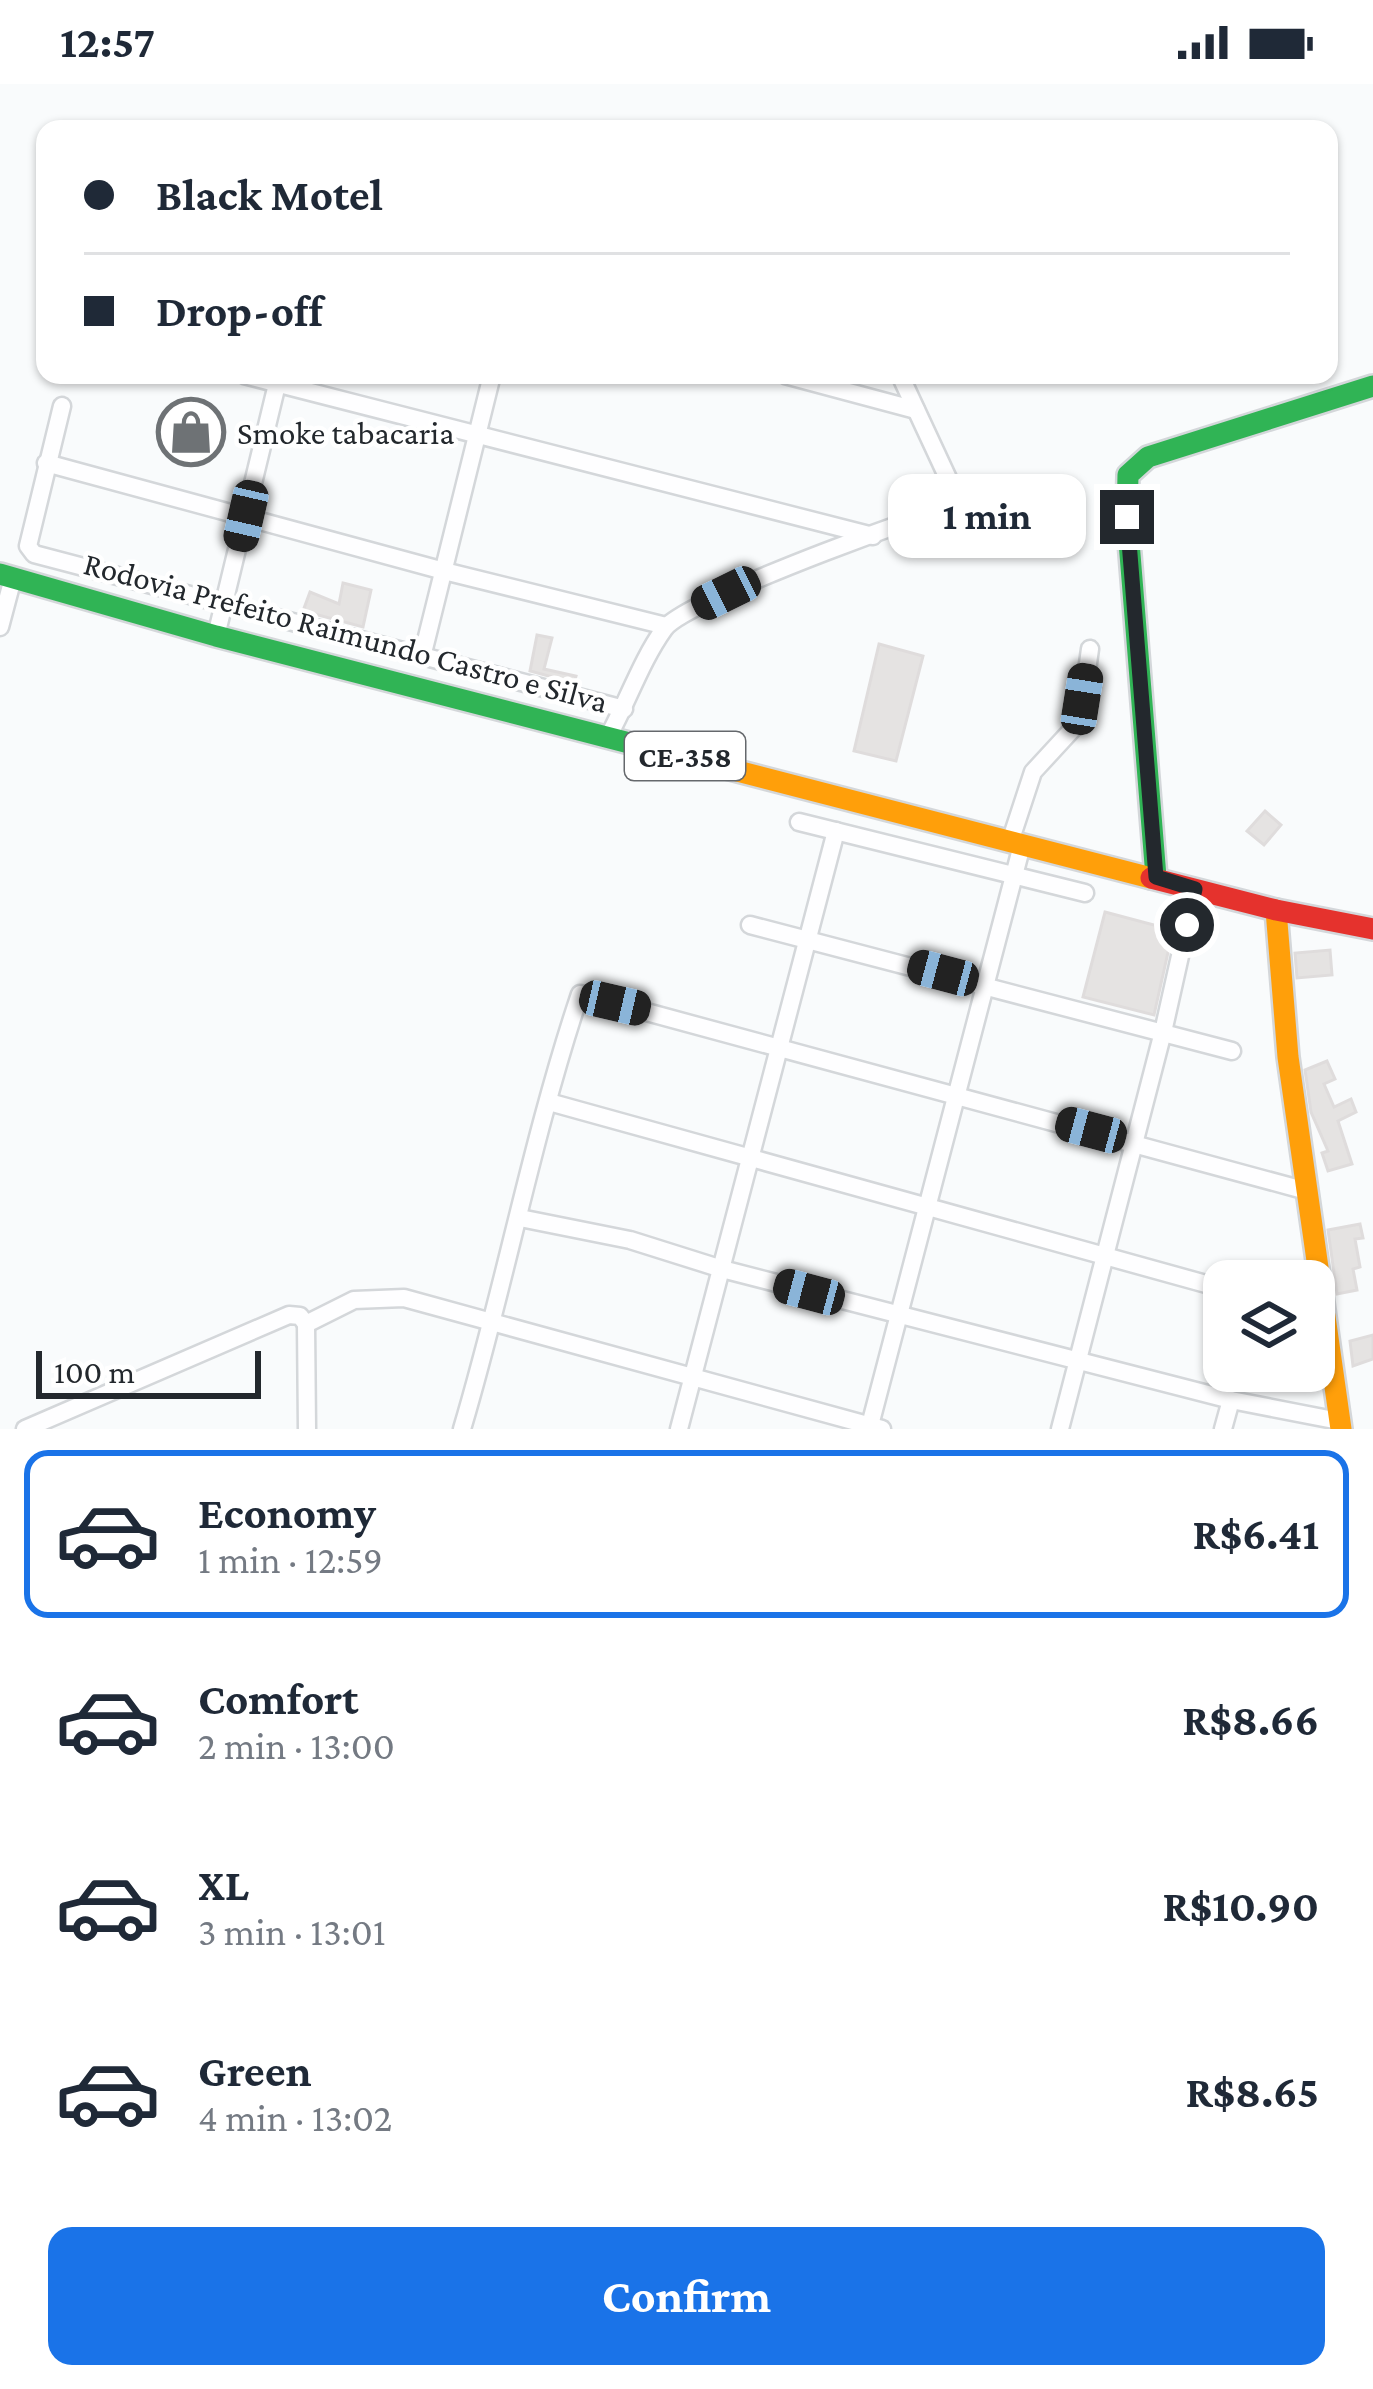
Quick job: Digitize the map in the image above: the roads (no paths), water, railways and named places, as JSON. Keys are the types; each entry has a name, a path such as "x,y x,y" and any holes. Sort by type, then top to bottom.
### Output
{"main road":[{"path":"1156,877 1128,475 1142,461 1159,454 1373,386"},
{"name":"Rodovia Prefeito Raimundo Castro e Silva","path":"7,576 216,636 1276,910 1373,928"},
{"path":"1276,910 1288,1057 1314,1260"},
{"path":"1334,1392 1340,1425"}],"street":[{"path":"216,636 277,384"},
{"path":"292,384 477,437 873,536"},
{"path":"422,657 490,384"},
{"path":"819,384 916,410"},
{"path":"904,384 958,502"},
{"path":"62,406 28,546 34,554 624,709"},
{"path":"46,463 666,626"},
{"path":"608,736 666,626 726,593 958,502 1006,488"},
{"path":"0,627 7,576"},
{"path":"306,1324 354,1300 404,1298 874,1428 897,1316 1016,877 1016,843 1033,772 1080,721 1090,649"},
{"path":"799,822 1085,893"},
{"path":"679,1429 836,831"},
{"path":"1060,1429 1136,1142 1195,889"},
{"path":"750,925 1232,1051"},
{"path":"462,1429 580,994 1307,1191"},
{"path":"549,1102 1203,1282"},
{"path":"520,1218 630,1240 897,1316 1340,1425"},
{"path":"26,1429 289,1315 300,1316 306,1324 307,1429"},
{"path":"1223,1429 1231,1400"}],"place":[{"name":"Smoke tabacaria","path":"191,432"}]}
